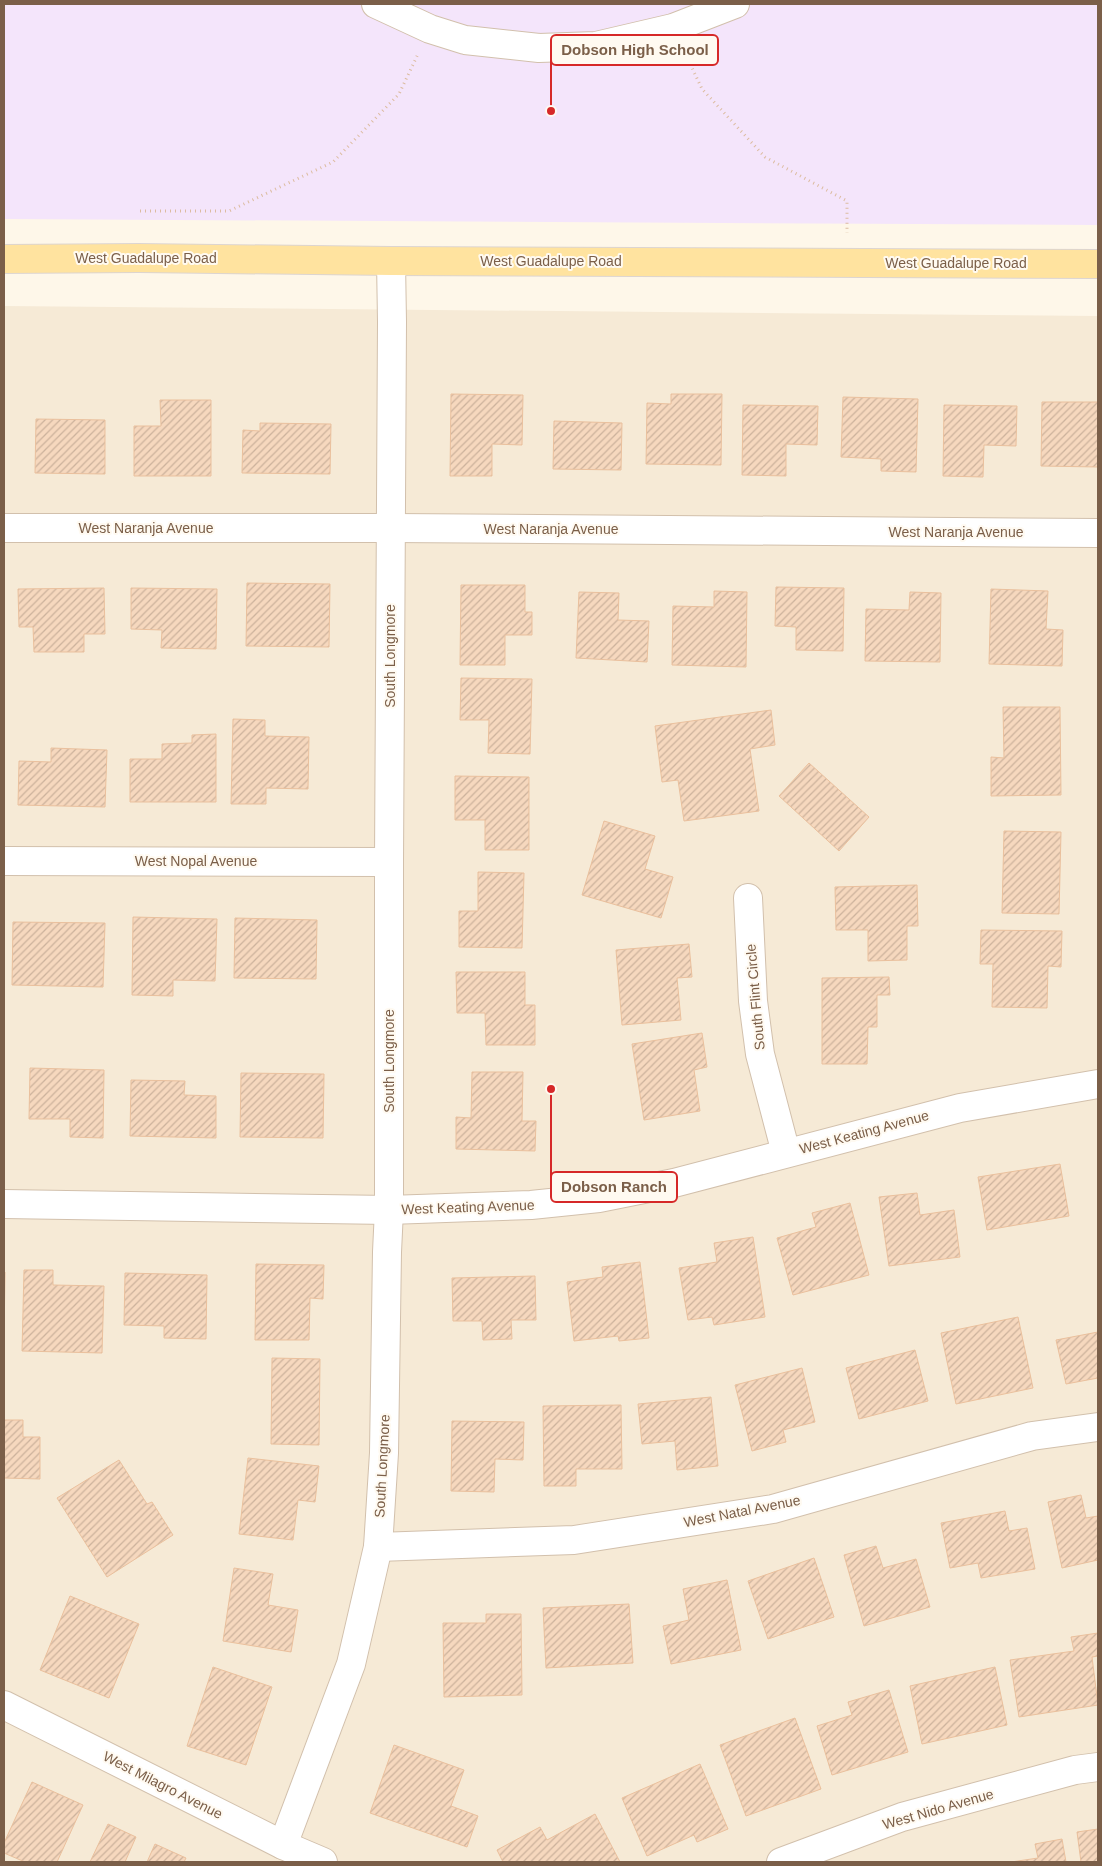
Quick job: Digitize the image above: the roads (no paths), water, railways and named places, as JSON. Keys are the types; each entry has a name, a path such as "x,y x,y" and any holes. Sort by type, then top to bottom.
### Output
{"main road":[{"name":"West Guadalupe Road","path":"4,259 149,258 1098,264"}],"street":[{"path":"376,4 430,29 464,40 539,48 596,46 674,28 735,4"},
{"name":"South Longmore","path":"283,1845 351,1664 378,1547 384,1453 389,1210 391,261"},
{"name":"West Naranja Avenue","path":"4,528 390,528 1098,533"},
{"name":"West Nopal Avenue","path":"4,861 389,862"},
{"name":"South Flint Circle","path":"748,898 753,1001 760,1054 786,1153"},
{"name":"West Keating Avenue","path":"4,1204 389,1210 531,1205 599,1198 674,1183 960,1108 1098,1084"},
{"name":"West Natal Avenue","path":"378,1547 574,1540 773,1508 1032,1436 1098,1427"},
{"name":"West Milagro Avenue","path":"4,1705 283,1845 322,1862"},
{"name":"West Nido Avenue","path":"781,1862 902,1817 1075,1770 1098,1767"}],"place":[{"name":"Dobson High School","path":"551,111"},
{"name":"Dobson Ranch","path":"551,1089"}]}
